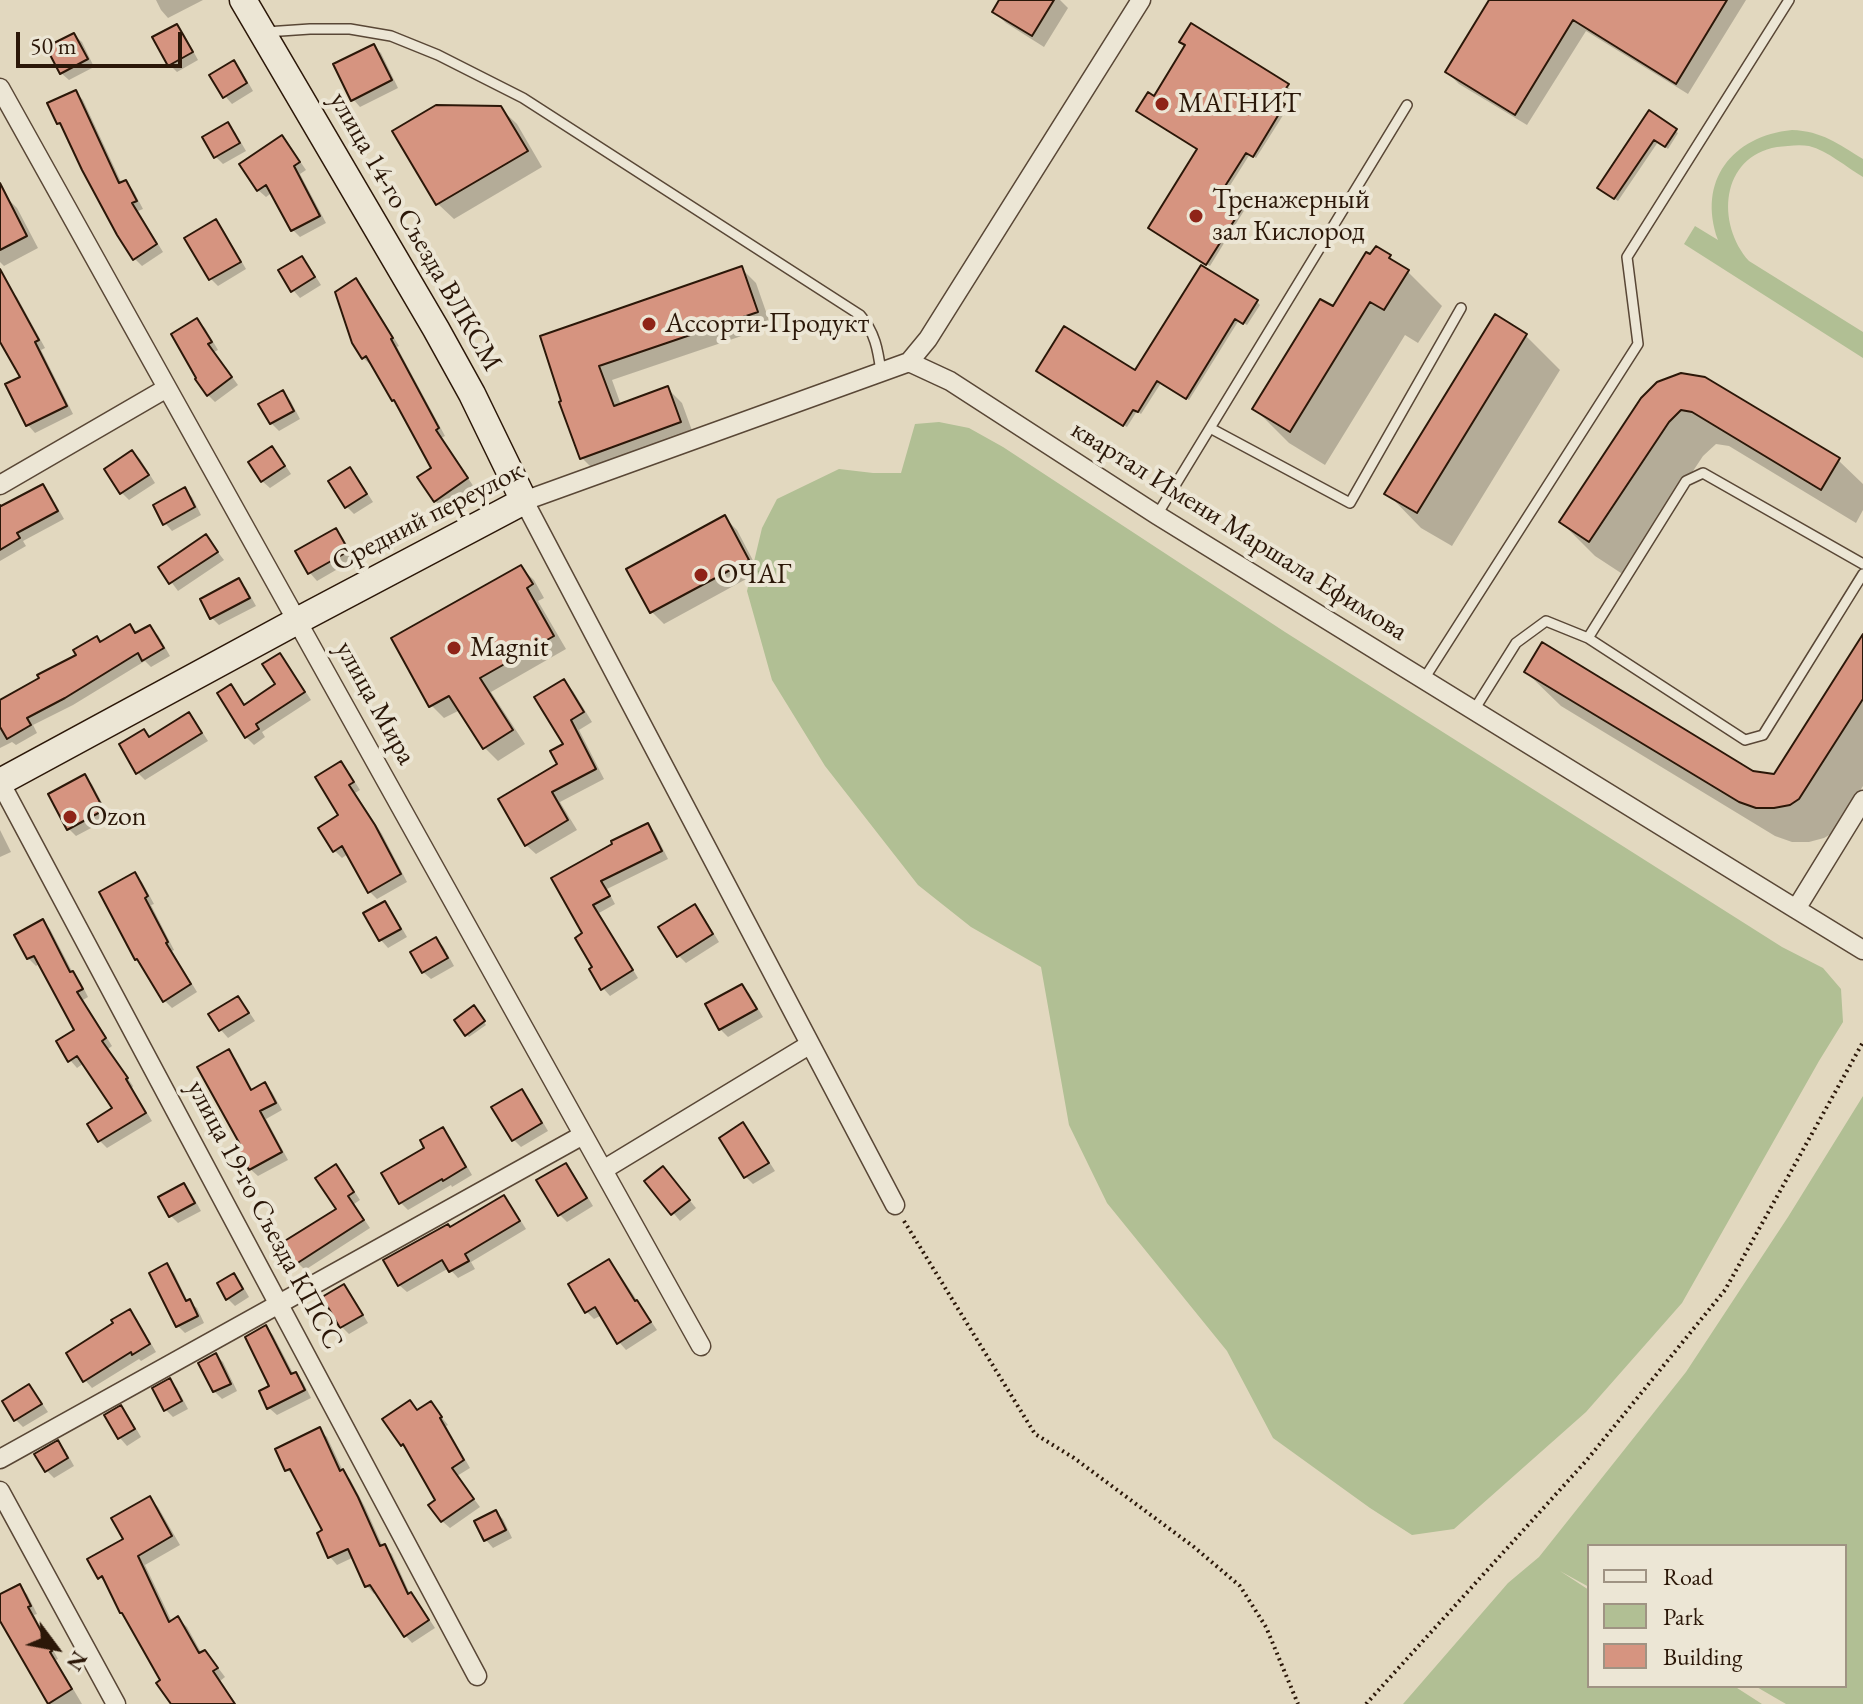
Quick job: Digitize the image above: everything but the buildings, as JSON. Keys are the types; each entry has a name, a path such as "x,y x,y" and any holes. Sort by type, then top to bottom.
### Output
{"street":[{"name":"улица 14-го Съезда ВЛКСМ","path":"243,0 436,329 472,394 524,501"},
{"path":"909,362 928,339 1141,0"},
{"name":"улица Мира","path":"0,88 701,1346"},
{"name":"Средний переулок","path":"0,782 524,501 909,362"},
{"name":"квартал Имени Маршала Ефимова","path":"909,362 950,381 1157,515 1863,950"},
{"path":"0,485 167,388"},
{"path":"524,501 895,1205"},
{"name":"улица 19-го Съезда КПСС","path":"0,782 477,1676"},
{"path":"1796,909 1863,800"},
{"path":"603,1170 809,1045"},
{"path":"0,1459 583,1135"},
{"path":"0,1491 116,1704"}],"lane":[{"path":"1424,679 1638,344 1627,257 1789,0"},
{"path":"262,33 350,29 391,36 438,55 523,98 860,315 871,328 881,372"},
{"path":"1157,515 1407,105"},
{"path":"1210,428 1350,503 1461,308"},
{"path":"1588,638 1686,481 1703,473 1863,564"},
{"path":"1474,710 1516,643 1546,621 1588,638 1745,740 1763,735 1863,574"}],"path":[{"path":"1366,1704 1586,1461 1725,1290 1863,1042"},
{"path":"895,1205 1035,1434 1086,1467 1194,1547 1240,1586 1266,1627 1298,1704"}],"green space":[{"path":"1792,130 1821,136 1863,159 1863,177 1830,155 1809,146 1777,147 1758,153 1744,164 1734,178 1728,211 1731,229 1749,261 1863,332 1863,358 1684,244 1695,226 1718,240 1712,199 1716,181 1737,152 1752,141"},
{"path":"939,422 969,428 1003,447 1285,632 1782,947 1823,968 1841,989 1843,1022 1682,1303 1586,1412 1454,1529 1412,1535 1273,1438 1227,1351 1107,1203 1069,1125 1041,967 971,927 918,885 825,766 772,680 747,591 762,528 777,499 839,469 901,473 915,424"},
{"path":"1863,1096 1863,1704 1786,1704 1758,1688 1847,1688 1847,1544 1587,1544 1587,1586 1560,1571 1587,1589 1587,1688 1737,1688 1762,1704 1403,1704 1508,1583 1539,1557 1686,1372"}],"place":[{"name":"МАГНИТ","path":"1162,104"},
{"name":"Тренажерный зал Кислород","path":"1196,216"},
{"name":"Ассорти-Продукт","path":"649,324"},
{"name":"ОЧАГ","path":"701,575"},
{"name":"Magnit","path":"454,648"},
{"name":"Ozon","path":"70,817"}]}
